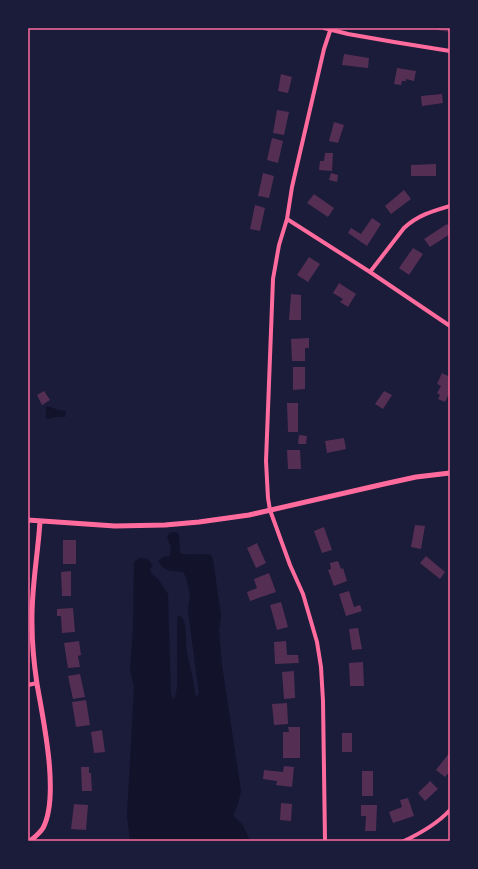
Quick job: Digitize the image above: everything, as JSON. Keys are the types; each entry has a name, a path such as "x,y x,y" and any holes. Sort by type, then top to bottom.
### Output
{"street":[{"path":"324,28 394,42 450,51"},
{"path":"325,841 323,701 321,667 317,642 303,594 290,565 270,510 266,461 271,304 276,262 287,220 292,187 324,49 331,29"},
{"path":"370,272 410,222 425,213 450,206"},
{"path":"287,220 370,272 450,326"},
{"path":"28,520 115,526 165,525 199,522 249,515 416,477 450,473"},
{"path":"30,841 37,835 46,821 50,796 44,721 37,683 32,625 32,599 40,521"},
{"path":"28,684 37,683"},
{"path":"404,841 427,829 441,819 450,810"}],"shaded area":[{"path":"48,406 66,411 65,417 46,418 46,407"},
{"path":"171,532 177,532 179,535 180,553 187,555 211,555 213,560 221,615 219,631 222,665 241,791 238,804 233,815 243,825 250,841 130,841 127,815 134,687 130,670 133,630 134,562 140,558 148,559 153,566 150,568 151,573 158,579 168,594 171,694 174,700 177,688 177,616 182,617 184,621 187,653 196,697 199,694 188,611 190,595 186,577 183,572 171,571 163,568 158,561 163,557 170,556 171,548 167,536"}],"building":[{"path":"438,28 450,28 450,32 438,30"},
{"path":"344,54 369,58 368,68 342,65"},
{"path":"397,68 416,71 414,81 406,79 406,81 402,81 401,85 394,84"},
{"path":"281,74 292,77 288,93 278,91"},
{"path":"442,94 443,103 422,106 421,96"},
{"path":"277,110 289,112 284,135 273,133"},
{"path":"334,122 344,125 338,143 329,141"},
{"path":"272,138 283,141 278,163 267,160"},
{"path":"325,153 333,153 332,171 319,170 320,161 324,161"},
{"path":"436,164 436,176 411,176 411,165"},
{"path":"263,173 274,176 269,198 258,196"},
{"path":"331,173 338,175 337,182 329,180"},
{"path":"404,190 411,199 391,214 385,206"},
{"path":"314,194 334,208 328,217 307,203"},
{"path":"255,205 265,208 260,231 250,229"},
{"path":"372,218 381,224 367,246 348,233 351,228 361,234"},
{"path":"447,224 450,228 450,234 430,247 424,239"},
{"path":"413,248 423,254 409,275 399,268"},
{"path":"309,257 320,264 308,282 297,275"},
{"path":"339,283 356,294 348,307 340,302 343,299 333,293"},
{"path":"291,294 301,295 301,320 289,320"},
{"path":"309,338 309,348 305,348 305,361 292,361 291,339"},
{"path":"293,367 305,367 305,389 293,390"},
{"path":"442,373 450,377 450,391 445,402 438,399 440,395 437,393 441,386 437,384"},
{"path":"44,391 50,400 42,405 37,395"},
{"path":"384,391 392,395 383,409 375,404"},
{"path":"287,403 298,403 298,432 288,432"},
{"path":"299,435 307,436 306,444 298,444"},
{"path":"344,438 346,449 327,453 325,441"},
{"path":"287,450 300,450 301,469 288,469"},
{"path":"415,525 425,526 421,549 411,547"},
{"path":"324,527 332,550 322,553 314,531"},
{"path":"63,540 76,540 76,564 63,564"},
{"path":"257,543 266,563 256,568 247,548"},
{"path":"426,556 445,572 440,579 420,563"},
{"path":"338,561 341,569 343,568 347,581 334,586 328,570 331,569 330,563"},
{"path":"71,571 71,596 62,596 61,572"},
{"path":"269,573 276,592 250,601 247,592 257,588 254,579"},
{"path":"349,591 354,607 360,605 362,611 346,616 339,594"},
{"path":"281,602 288,627 277,630 270,605"},
{"path":"73,608 75,632 62,633 61,616 57,616 57,609"},
{"path":"358,628 362,649 352,650 349,629"},
{"path":"79,641 81,655 78,656 80,667 68,668 64,643"},
{"path":"286,641 287,655 298,655 299,663 275,664 274,642"},
{"path":"363,662 364,686 350,686 349,663"},
{"path":"294,671 295,698 284,699 282,672"},
{"path":"80,674 85,697 73,699 68,676"},
{"path":"86,700 90,725 76,727 72,702"},
{"path":"287,703 288,724 274,725 272,704"},
{"path":"288,727 300,727 300,758 283,758 283,732 289,732"},
{"path":"102,730 105,752 94,753 91,732"},
{"path":"342,733 352,733 352,752 342,752"},
{"path":"450,752 450,771 445,777 436,770"},
{"path":"284,766 294,767 292,787 276,785 277,781 263,779 264,770 283,772"},
{"path":"81,767 89,767 89,773 91,773 92,791 82,791"},
{"path":"362,771 373,771 373,796 362,796"},
{"path":"430,781 438,789 425,801 418,793"},
{"path":"408,798 414,816 393,823 389,812 402,807 400,800"},
{"path":"281,803 292,804 291,821 280,820"},
{"path":"74,804 88,805 86,830 71,829"},
{"path":"361,805 377,805 376,831 365,831 366,816 361,816"}]}
